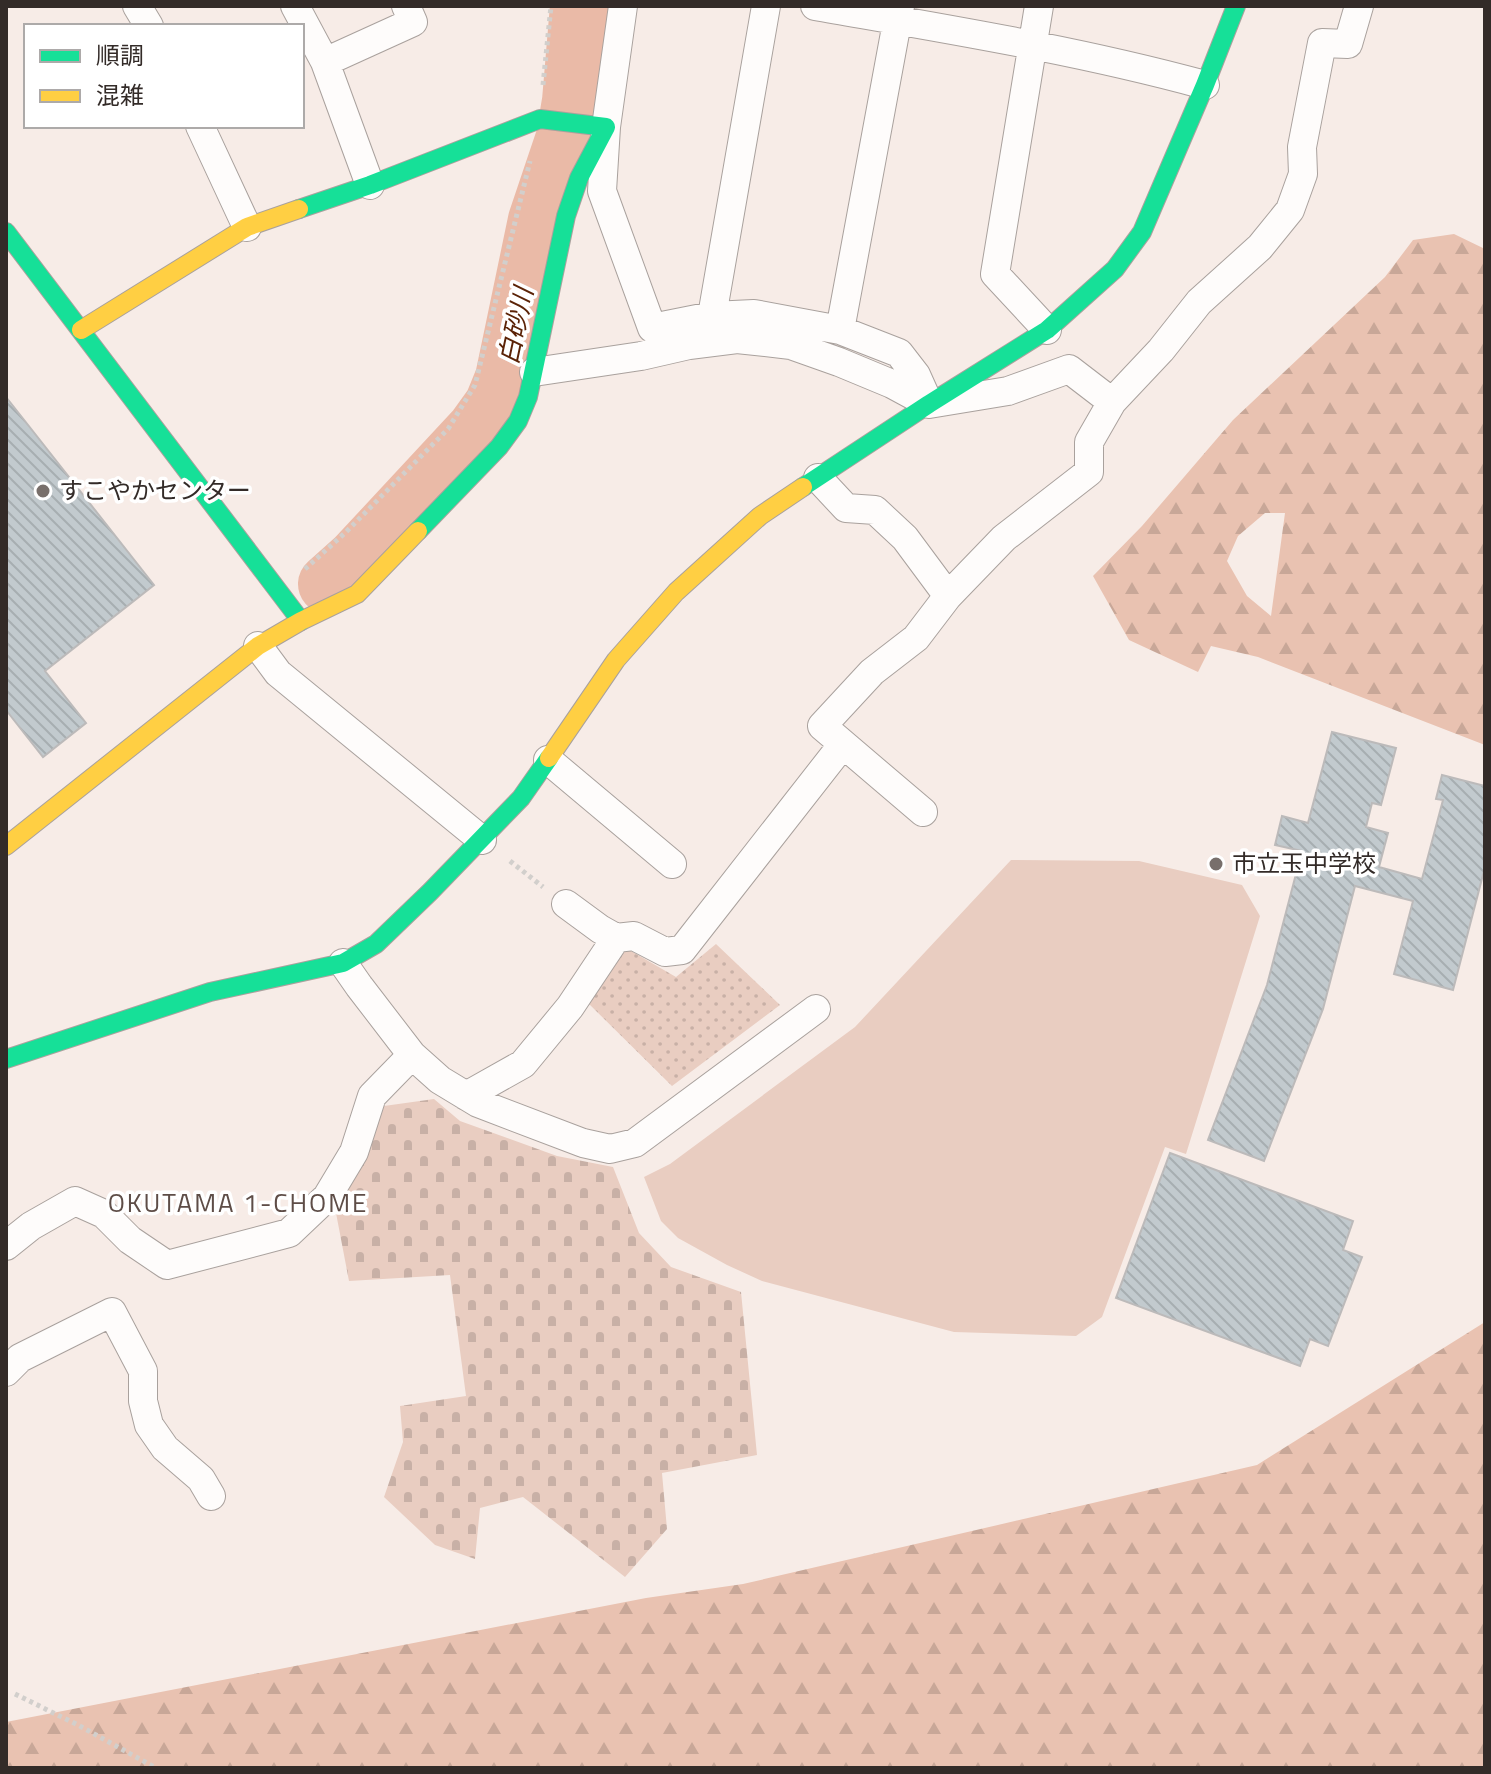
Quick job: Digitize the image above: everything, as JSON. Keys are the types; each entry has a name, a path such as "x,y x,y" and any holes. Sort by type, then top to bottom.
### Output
{"street":[{"path":"137,6 148,24"},
{"path":"295,6 325,62 370,185"},
{"path":"325,62 413,22 406,6"},
{"path":"6,846 258,646 357,594 499,447 518,421 528,397 566,216 579,178 623,6"},
{"path":"712,316 766,6"},
{"path":"815,6 898,13 1137,66 1205,85"},
{"path":"1039,6 995,274 1047,330"},
{"path":"6,1059 210,992 343,963 376,944 521,798 616,660 676,592 760,516 1047,330 1115,269 1142,232 1236,6"},
{"path":"923,812 822,726 872,672 916,638 948,596 1004,538 1089,472 1089,442 1112,402 1161,350 1199,302 1260,247 1290,210 1303,174 1302,147 1322,43 1348,44 1359,6"},
{"path":"840,330 898,13"},
{"path":"81,330 247,227 548,120 593,126"},
{"path":"593,126 602,191 652,328 712,316 754,314 840,330 899,353 916,375 929,404"},
{"path":"201,128 247,227"},
{"path":"6,232 301,621"},
{"path":"534,372 737,339 791,345 892,384 929,404 1008,391 1069,369 1112,402"},
{"path":"818,478 846,508 875,510 905,538 948,596"},
{"path":"258,646 278,673 482,840"},
{"path":"566,904 616,938 634,936 665,952 682,950 843,744"},
{"path":"548,760 672,864"},
{"path":"466,1096 523,1064 570,1007 616,938"},
{"path":"343,963 412,1055 440,1080 478,1103 583,1143 610,1149 635,1143 816,1009"},
{"path":"6,1246 31,1226 75,1201 104,1214 130,1240 167,1265 289,1233 327,1197 354,1152 372,1096 412,1055"},
{"path":"11,1356 112,1312 143,1371 143,1401 149,1425 165,1448 201,1479 211,1496"}],"path":[{"path":"300,574 448,429 475,385 548,120 551,6"},
{"path":"482,840 566,904"},
{"path":"15,1694 156,1768"}],"green space":[{"path":"1454,234 1485,249 1485,745 1258,657 1211,646 1198,672 1129,640 1093,576 1142,526 1233,420 1385,277 1413,240","holes":["1265,513 1285,513 1271,616 1247,596 1227,561 1238,536"]},
{"path":"1011,860 1139,861 1242,885 1260,916 1186,1154 1165,1147 1102,1317 1076,1336 954,1332 762,1281 678,1238 661,1221 644,1177 670,1164 855,1027"},
{"path":"716,944 780,1005 672,1086 586,1001 624,947 676,977"},
{"path":"434,1099 460,1121 557,1156 613,1167 639,1233 671,1267 741,1292 757,1455 662,1473 667,1529 625,1577 523,1497 480,1508 475,1559 435,1545 384,1497 403,1442 400,1406 466,1396 450,1275 349,1281 336,1213 367,1155 384,1106"},
{"path":"1485,1322 1485,1768 6,1768 6,1722 646,1598 743,1584 1257,1465"}],"building":[{"name":"すこやかセンター","path":"6,397 154,585 45,671 86,723 43,757 6,710"},
{"path":"1332,732 1396,748 1381,805 1372,803 1366,827 1388,833 1379,867 1422,879 1443,800 1436,799 1442,775 1485,786 1485,867 1453,990 1394,974 1413,901 1355,886 1323,1009 1264,1161 1208,1140 1267,985 1302,851 1275,845 1282,816 1308,823"},
{"path":"1170,1153 1353,1221 1343,1250 1362,1257 1328,1346 1310,1339 1300,1366 1116,1298"}],"waterway":[{"name":"白砂川","path":"328,584 357,558 476,430 494,405 505,378 538,220 566,137 580,6"}],"traffic: fast":[{"path":"803,487 1047,330 1115,269 1142,232 1236,6"},
{"path":"299,209 540,119 606,127 579,178 566,216 528,397 518,421 499,447 418,531"},
{"path":"6,232 301,621"},
{"path":"6,1059 210,992 343,963 376,944 430,892 521,798 549,758"}],"traffic: slow":[{"path":"81,330 247,227 299,209"},
{"path":"549,758 616,660 676,592 760,516 803,487"},
{"path":"6,846 258,646 357,594 418,531"}],"place":[{"name":"すこやかセンター","path":"43,491"},
{"name":"市立玉中学校","path":"1216,864"}],"district":[{"name":"OKUTAMA 1-CHOME","path":"238,1203"}]}
